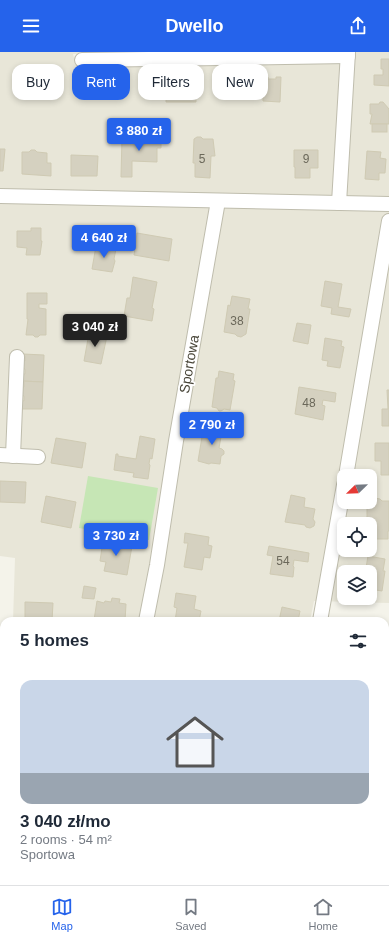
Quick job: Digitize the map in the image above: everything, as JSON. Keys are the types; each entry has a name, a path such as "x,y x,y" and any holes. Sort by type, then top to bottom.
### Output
{"street":[{"path":"82,60 348,54 339,203"},
{"path":"0,196 389,204"},
{"name":"Sportowa","path":"147,617 177,433 218,201"},
{"path":"347,469 389,221"},
{"path":"17,357 7,455 38,457"},
{"path":"321,617 340,509"}],"shaded area":[{"path":"0,52 107,52 73,54 75,62 355,64 355,52 389,52 389,603 377,603 377,565 337,565 337,602 314,601 311,617 13,617 15,558 0,556"}],"green space":[{"path":"88,476 158,488 149,540 79,528"}],"building":[{"path":"381,59 389,59 389,86 374,85 374,75 383,75 383,69 381,69"},
{"path":"276,77 281,77 280,102 263,101 268,100 268,79 276,79"},
{"path":"166,100 196,100 196,102 166,102"},
{"path":"380,102 383,102 389,109 389,124 370,124 372,114 370,114 370,104 379,104"},
{"path":"372,124 387,124 387,132 372,132"},
{"path":"147,134 161,134 161,148 157,148 157,162 132,161 132,177 121,177 122,137 148,137"},
{"path":"201,137 203,139 213,139 215,156 211,156 210,178 195,177 195,163 193,163 194,139"},
{"path":"0,149 5,149 3,171 0,171"},
{"path":"31,150 47,153 47,163 51,163 51,176 22,174 22,152 29,152"},
{"path":"294,150 318,150 318,168 310,168 310,178 295,178"},
{"path":"367,151 381,152 380,158 386,159 385,173 379,173 379,180 365,179"},
{"path":"71,155 98,156 97,176 71,176"},
{"path":"31,228 41,228 42,241 40,255 26,255 27,248 17,247 17,231 31,231"},
{"path":"137,233 172,239 169,261 134,255"},
{"path":"103,245 116,249 112,272 92,269 96,246 103,247"},
{"path":"133,277 157,282 152,308 154,309 152,321 124,316 127,298 130,298"},
{"path":"325,281 342,284 338,307 351,309 349,317 331,314 332,308 321,306"},
{"path":"27,293 47,293 47,304 39,304 39,308 46,309 46,335 35,337 33,335 26,335 28,319"},
{"path":"232,296 250,299 246,334 241,337 224,332 228,305 230,306"},
{"path":"297,323 311,325 308,344 293,341"},
{"path":"89,333 107,336 101,364 84,361"},
{"path":"325,338 342,341 341,346 344,347 340,368 327,366 328,361 322,360"},
{"path":"23,354 44,355 43,382 22,381 22,374 25,374 25,369 23,369 23,360 25,361 25,356"},
{"path":"219,371 234,374 233,380 235,381 230,410 224,409 219,411 217,408 212,407 216,378 218,378"},
{"path":"22,381 43,382 42,409 21,409 21,400 24,401 24,396 21,395 22,387 24,387 24,382"},
{"path":"299,387 336,393 335,402 323,400 322,405 325,406 323,420 295,414"},
{"path":"387,390 389,390 389,426 382,426 382,409 388,409"},
{"path":"209,424 223,426 219,448 224,451 224,454 221,456 220,464 209,464 198,461 202,437 207,438"},
{"path":"140,436 155,439 152,459 150,458 148,479 133,477 134,473 114,470 116,454 118,454 118,456 136,459"},
{"path":"56,438 86,443 82,468 51,463"},
{"path":"375,443 389,443 389,475 381,475 381,461 375,461"},
{"path":"0,481 26,482 25,503 0,502"},
{"path":"291,495 305,498 304,507 315,509 313,519 315,522 314,526 310,528 306,527 305,525 285,522"},
{"path":"46,496 76,502 71,528 41,522"},
{"path":"377,498 382,501 389,501 388,539 377,539 377,517 367,517 367,509 377,509"},
{"path":"185,533 209,537 208,545 212,546 210,558 204,557 202,570 184,567 188,543 184,543"},
{"path":"103,541 132,546 127,575 104,571 106,562 100,561"},
{"path":"269,546 309,553 308,562 294,560 293,577 270,574 273,556 267,555"},
{"path":"368,557 385,559 382,591 377,590 377,565 366,565"},
{"path":"84,586 96,588 94,599 82,598"},
{"path":"176,593 196,596 194,609 201,611 200,617 176,617 177,608 174,607"},
{"path":"112,598 120,599 119,603 126,604 125,617 94,617 97,601 104,603 105,601 111,602"},
{"path":"25,602 53,603 52,617 25,617"},
{"path":"282,607 300,611 299,617 280,617"}]}
